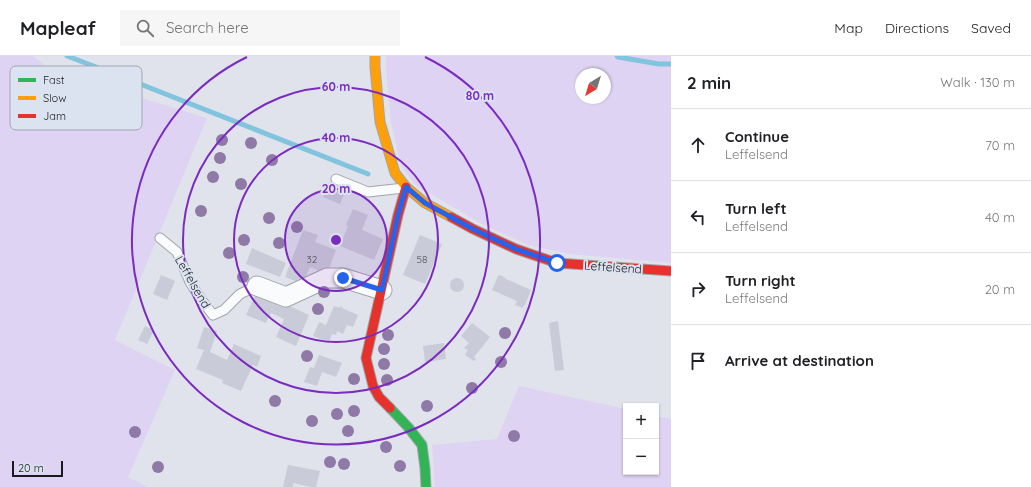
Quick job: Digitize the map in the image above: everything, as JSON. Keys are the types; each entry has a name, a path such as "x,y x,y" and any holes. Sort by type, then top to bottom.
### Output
{"street":[{"name":"Leffelsend","path":"375,56 380,122 392,165 395,172 406,187 425,203 473,229 516,249 557,263 671,271"},
{"path":"406,187 398,215 366,358 373,386 379,397 408,427 422,445 426,487"},
{"name":"Leffelsend","path":"257,286 286,297 327,278 343,278 382,290"}],"lane":[{"path":"336,179 368,192 406,187"},
{"name":"Leffelsend","path":"160,238 176,252 190,282 213,315 224,310 240,294 257,286"}],"shaded area":[{"path":"0,56 33,56 46,66 10,66 10,130 142,130 142,98 207,118 115,340 175,370 128,477 148,487 0,487"},
{"path":"386,56 671,56 671,263 570,254 528,245 482,224 414,184 401,165 391,122"},
{"path":"519,386 623,408 623,475 659,475 659,417 671,419 671,487 435,487 432,445 497,439"}],"building":[{"path":"329,182 346,189 340,204 323,197"},
{"path":"353,209 368,215 362,230 383,239 374,260 340,246 348,226 346,225"},
{"path":"303,230 318,235 315,242 336,250 327,274 310,267 303,284 285,277"},
{"path":"420,235 442,244 425,284 403,275"},
{"path":"252,248 286,263 280,277 246,264"},
{"path":"161,275 175,281 167,300 153,294"},
{"path":"499,275 531,290 523,308 515,305 517,301 492,290"},
{"path":"457,278 462,280 464,285 462,290 457,292 452,290 450,285 452,280"},
{"path":"257,291 309,315 296,346 276,337 284,319 271,313 266,323 246,315"},
{"path":"334,306 340,308 340,306 358,315 353,327 347,325 343,334 337,331 336,335 332,334 329,342 313,336 319,322 326,325"},
{"path":"558,321 564,370 555,371 549,323"},
{"path":"472,323 490,337 474,357 476,359 474,361 465,355 468,350 464,348 469,343 461,336"},
{"path":"145,326 154,330 147,344 138,340"},
{"path":"204,327 217,331 210,352 227,360 234,344 261,356 257,367 253,365 241,391 222,383 223,380 196,369 204,350 197,348"},
{"path":"444,343 446,359 425,362 423,346"},
{"path":"319,355 342,363 336,377 322,372 317,386 304,382 310,367 314,368"},
{"path":"288,465 320,471 316,487 293,483 293,487 283,487"}],"waterway":[{"path":"67,56 93,66"},
{"path":"617,56 659,64 671,64"},
{"path":"142,85 368,174"}],"traffic: fast":[{"path":"390,408 422,445 426,487"}],"traffic: slow":[{"path":"375,56 380,122 395,173 406,187 425,203 451,217"}],"traffic: jam":[{"path":"390,408 379,397 373,386 366,358 398,215 406,187"},
{"path":"451,217 516,249 557,263 671,271"}],"route":[{"path":"343,278 382,290 398,215 406,187 425,203 449,217 516,249 557,263"}]}
